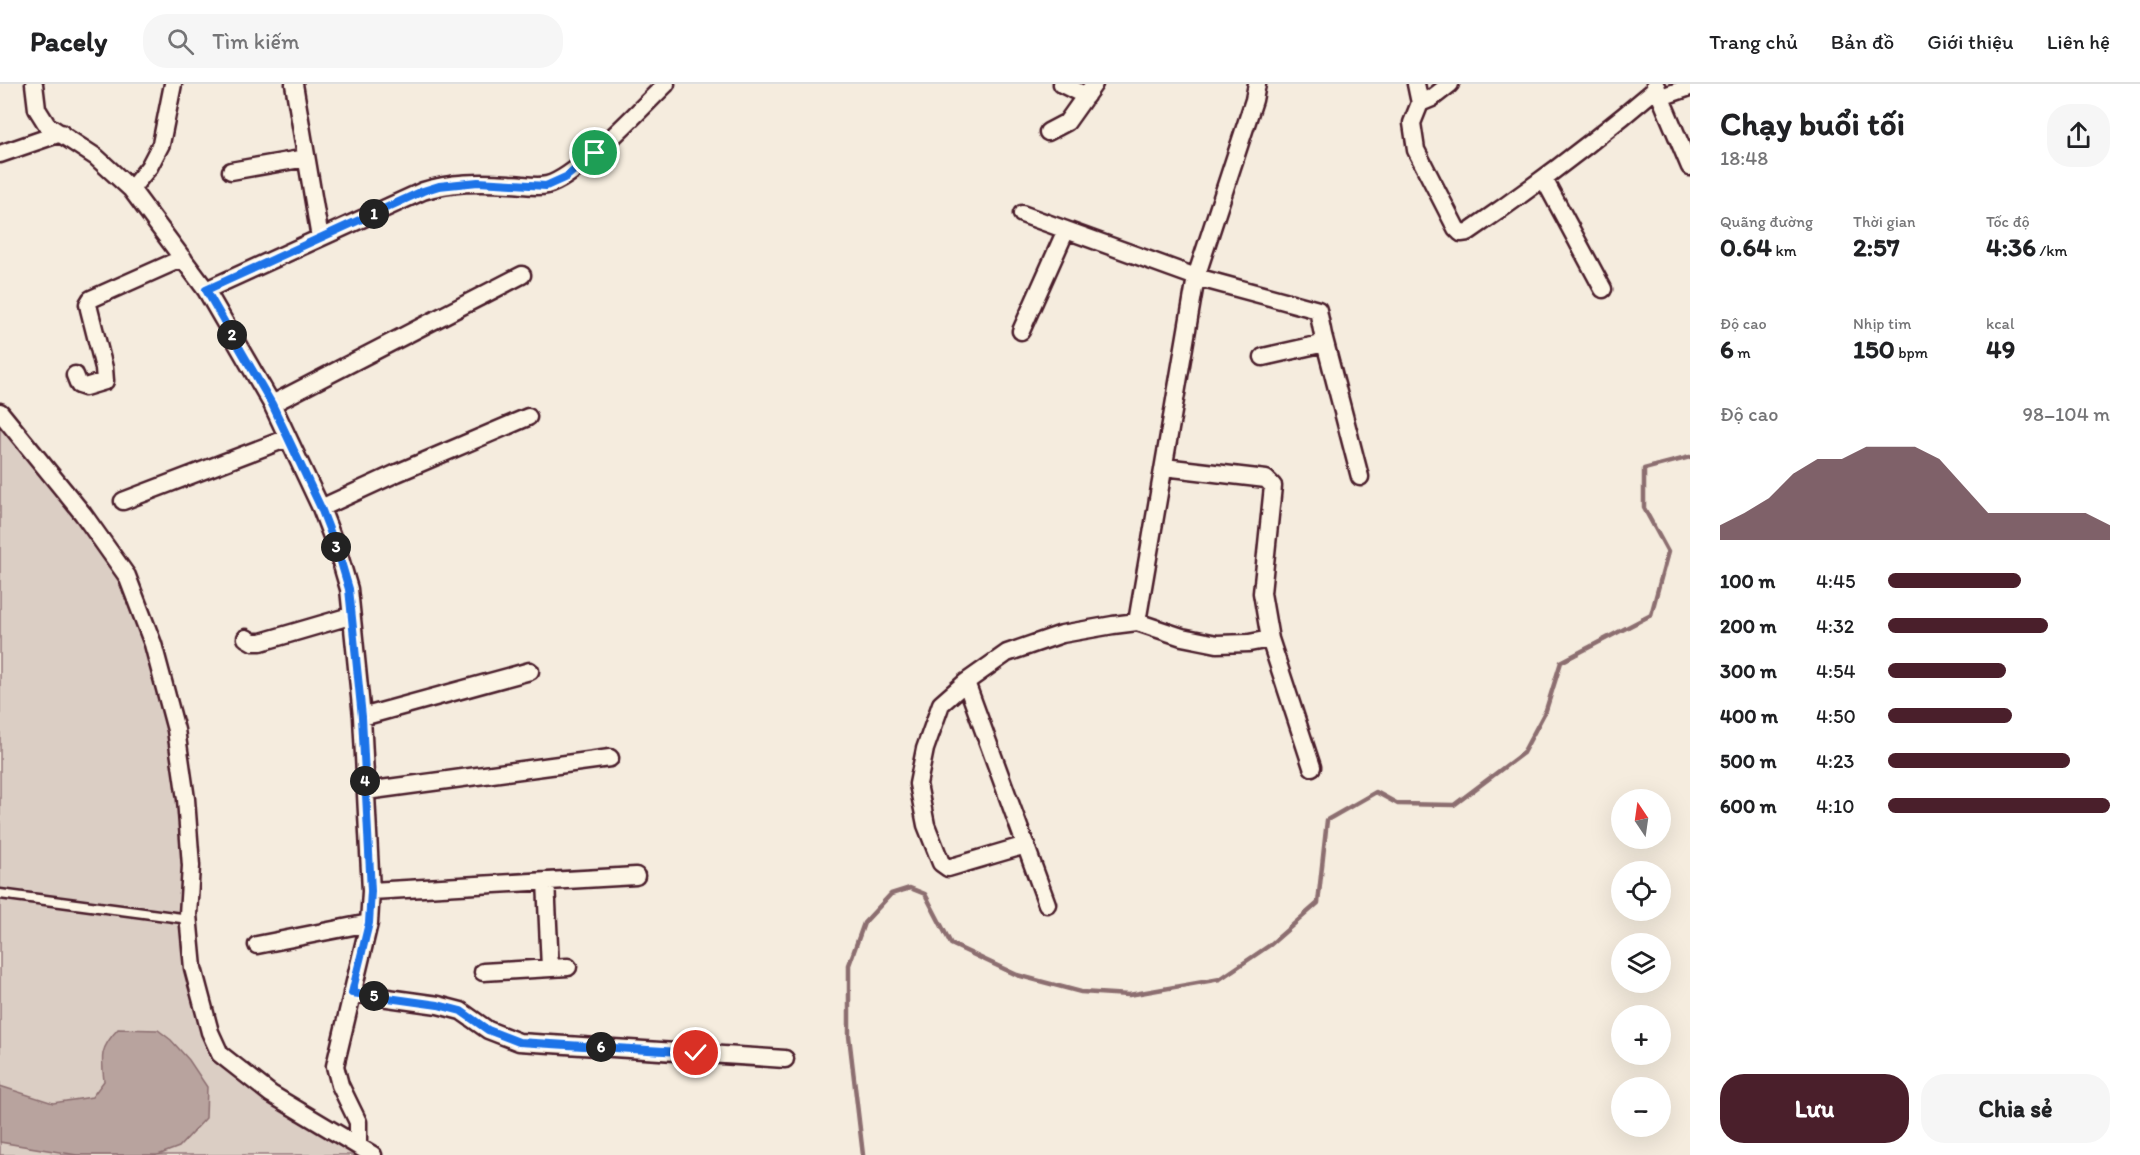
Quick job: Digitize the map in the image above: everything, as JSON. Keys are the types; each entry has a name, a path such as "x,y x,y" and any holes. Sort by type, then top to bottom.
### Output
{"street":[{"path":"34,84 38,109 47,125 96,157 131,189 206,290 272,404 321,508 342,566 349,589 362,717 371,891 369,923 335,1066 340,1085 358,1122 358,1146"},
{"path":"131,189 150,167 161,144 172,84"},
{"path":"294,84 320,238"},
{"path":"206,290 423,191 439,186 478,182 546,186 566,177 595,153 666,84"},
{"path":"1048,132 1066,122 1090,90 1062,84"},
{"path":"1137,622 1196,278 1254,100 1257,84"},
{"path":"1416,84 1420,103 1412,123 1416,150 1456,228 1461,233 1468,232 1544,179 1658,90 1690,87"},
{"path":"1420,103 1432,98 1450,84"},
{"path":"1658,90 1690,167"},
{"path":"0,154 61,133"},
{"path":"231,171 306,158"},
{"path":"1544,179 1603,289"},
{"path":"1022,214 1196,278 1318,310 1360,477"},
{"path":"1021,331 1066,230"},
{"path":"75,375 79,385 85,387 105,381 104,368 88,304 91,300 183,258"},
{"path":"272,404 522,275"},
{"path":"1263,357 1325,343"},
{"path":"0,412 102,538 127,576 142,611 176,730 186,799 191,866 189,919 193,968 210,1032 220,1054 271,1094 373,1155"},
{"path":"321,508 528,417"},
{"path":"123,501 288,438"},
{"path":"1164,467 1266,479 1274,486 1262,593 1270,639 1312,767"},
{"path":"246,638 253,642 261,642 350,616"},
{"path":"1026,845 948,868 941,863 926,825 918,784 925,749 941,704 966,682 1008,653 1062,634 1137,622 1182,637 1217,644 1250,643 1270,639"},
{"path":"362,717 530,671"},
{"path":"966,682 1047,904"},
{"path":"366,791 610,758"},
{"path":"371,891 636,876"},
{"path":"483,972 559,967 546,881"},
{"path":"257,945 369,923"},
{"path":"352,993 438,1005 461,1011 488,1030 519,1042 785,1059"}],"lane":[{"path":"0,894 189,919"}],"shaded area":[{"path":"0,421 78,518 121,579 143,629 171,735 204,1034 362,1155 0,1155"},
{"path":"118,1029 158,1030 171,1040 189,1060 207,1087 206,1118 179,1147 158,1155 77,1155 0,1142 0,1086 53,1103 92,1097 104,1081 102,1059 105,1047"}],"waterway":[{"path":"863,1155 849,1036 849,965 864,923 891,894 910,888 925,894 951,944 1017,975 1081,992 1129,995 1220,979 1270,945 1318,903 1327,820 1376,792 1398,804 1454,805 1523,753 1546,710 1561,662 1651,615 1668,552 1644,508 1644,469 1690,457"}],"route":[{"path":"595,153 566,177 546,186 478,182 439,186 423,191 206,290 272,404 321,508 349,589 362,717 371,891 369,923 352,993 438,1005 461,1011 488,1030 519,1042 696,1053"}]}
